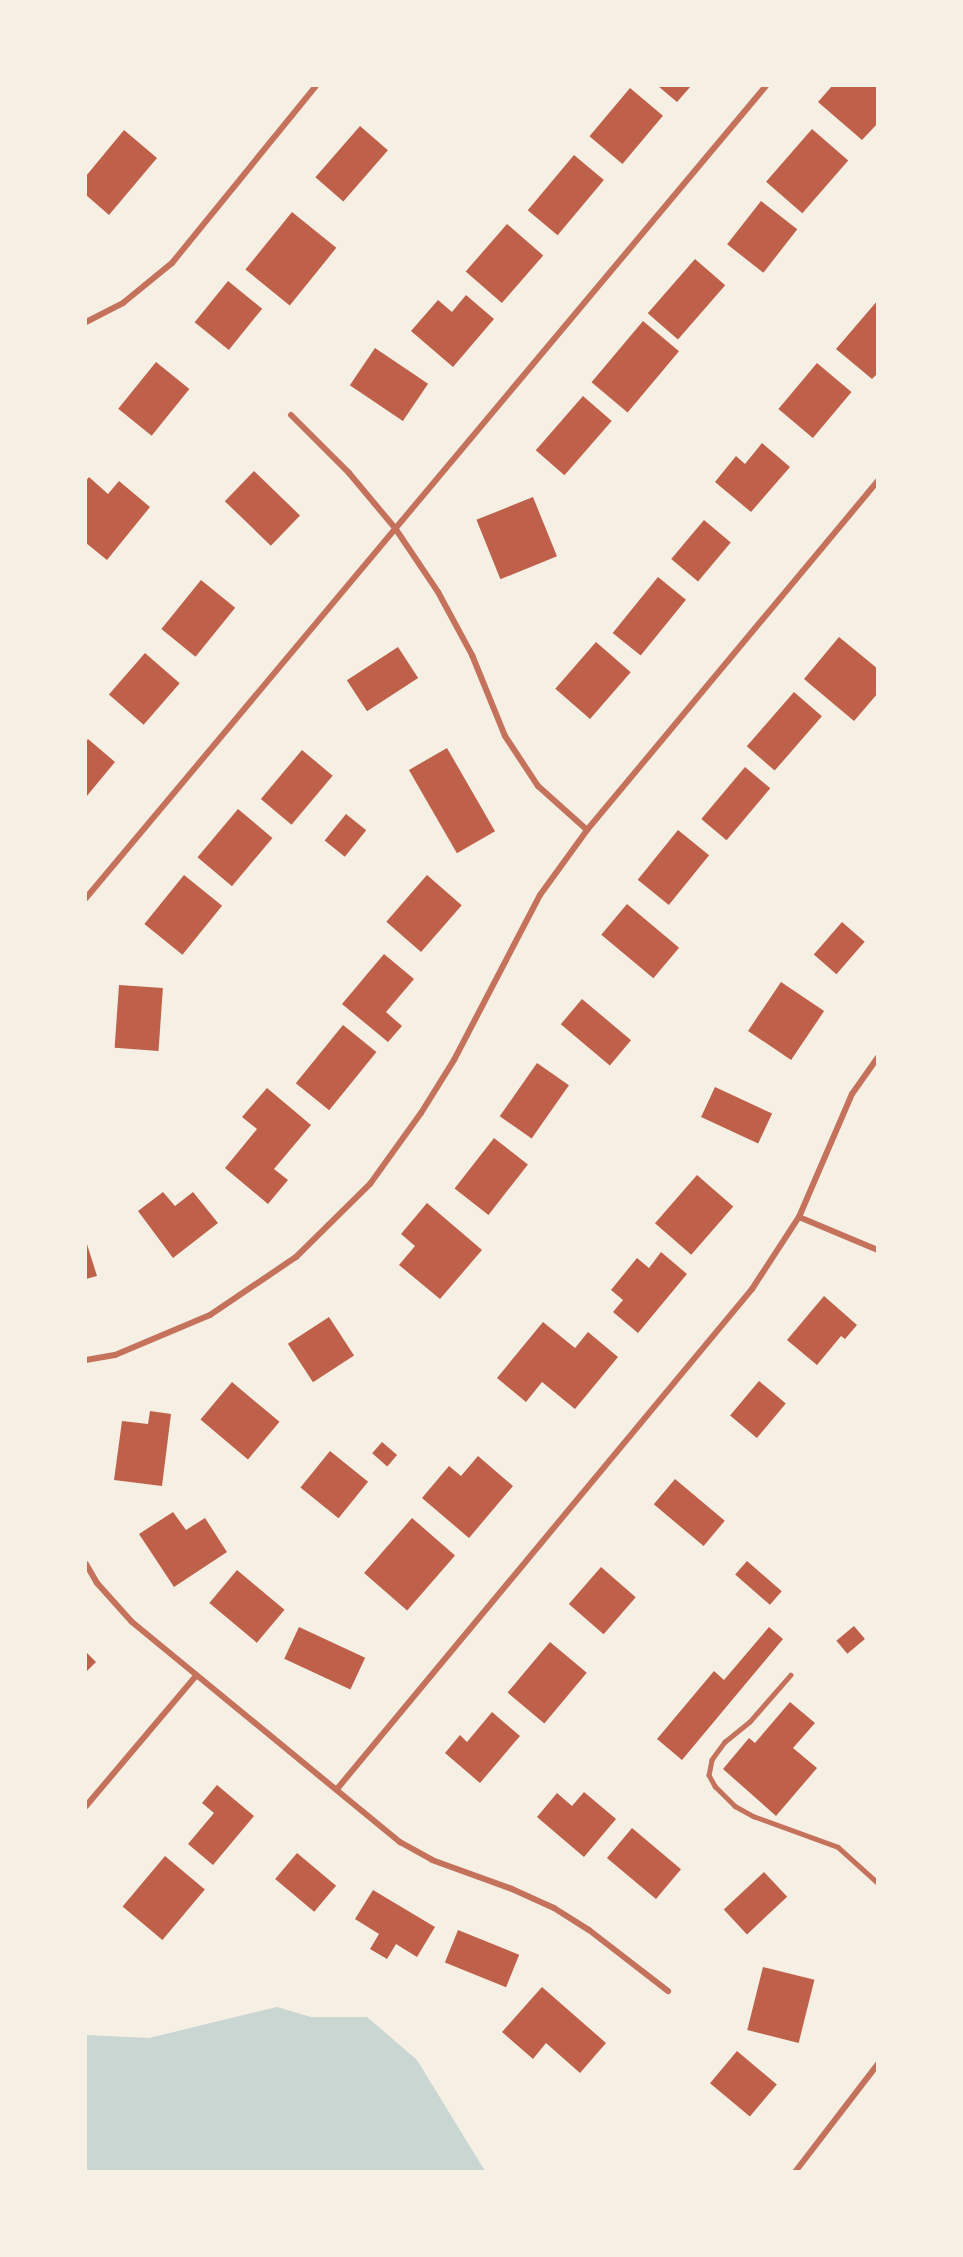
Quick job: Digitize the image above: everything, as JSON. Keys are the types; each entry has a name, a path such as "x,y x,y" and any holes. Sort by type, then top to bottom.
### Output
{"street":[{"path":"86,322 123,303 172,263 316,86"},
{"path":"86,898 766,86"},
{"path":"291,415 349,473 394,528 438,592 472,655 505,736 538,786 587,830"},
{"path":"86,1360 115,1355 210,1315 296,1257 362,1192 421,1113 454,1060 540,895 587,830 878,481"},
{"path":"337,1789 752,1289 800,1217 852,1094 878,1057"},
{"path":"800,1217 878,1250"},
{"path":"86,1563 97,1583 132,1622 400,1842 432,1860 512,1889 554,1908 589,1930 668,1991"},
{"path":"86,1806 196,1676"},
{"path":"795,2172 878,2064"}],"lane":[{"path":"791,1675 750,1722 725,1742 712,1760 710,1775 715,1786 735,1806 753,1816 838,1847 878,1883"}],"shaded area":[{"path":"277,2007 311,2017 367,2017 417,2060 485,2171 86,2171 86,2035 149,2038"}],"building":[{"path":"658,86 691,86 677,102"},
{"path":"832,86 878,86 878,123 862,140 818,102"},
{"path":"630,88 663,116 622,164 590,136"},
{"path":"360,126 388,150 343,202 315,177"},
{"path":"812,129 848,160 802,213 766,182"},
{"path":"124,130 157,158 109,215 86,195 86,176"},
{"path":"574,155 604,180 558,235 528,210"},
{"path":"761,201 797,229 763,273 727,244"},
{"path":"292,212 336,248 290,305 245,270"},
{"path":"507,224 543,255 502,303 466,272"},
{"path":"695,259 725,285 678,340 648,313"},
{"path":"228,281 262,309 229,350 195,322"},
{"path":"466,295 494,319 453,367 411,331 438,300 452,312"},
{"path":"878,300 878,373 872,379 836,349"},
{"path":"643,321 679,351 628,412 592,382"},
{"path":"375,348 428,384 403,421 350,385"},
{"path":"156,362 189,389 152,436 118,409"},
{"path":"817,363 851,392 813,438 778,409"},
{"path":"583,396 612,421 564,475 536,450"},
{"path":"762,443 790,467 751,512 715,482 736,456 745,464"},
{"path":"254,471 300,515 271,546 225,501"},
{"path":"89,477 108,494 119,481 150,507 107,560 86,543 86,481"},
{"path":"533,497 557,556 500,579 476,520"},
{"path":"704,520 731,542 698,582 671,559"},
{"path":"658,577 686,600 641,656 613,633"},
{"path":"201,580 235,608 196,657 161,629"},
{"path":"839,637 878,669 878,693 854,721 804,679"},
{"path":"596,642 631,672 590,719 555,689"},
{"path":"398,647 418,678 367,711 347,680"},
{"path":"145,653 180,683 144,725 109,695"},
{"path":"794,692 822,716 775,771 747,746"},
{"path":"88,739 115,762 86,797 86,742"},
{"path":"447,748 495,831 457,853 409,770"},
{"path":"302,750 333,776 292,825 261,799"},
{"path":"745,767 770,788 727,840 701,819"},
{"path":"238,809 272,838 232,886 198,857"},
{"path":"346,814 366,830 345,857 325,840"},
{"path":"678,830 709,855 669,905 638,880"},
{"path":"184,875 222,906 182,955 144,924"},
{"path":"427,875 462,905 421,952 386,922"},
{"path":"627,904 679,948 653,978 601,935"},
{"path":"842,922 865,942 836,974 814,954"},
{"path":"384,954 414,979 386,1012 402,1026 388,1042 342,1004"},
{"path":"781,982 824,1011 791,1060 748,1031"},
{"path":"119,985 163,988 158,1051 115,1048"},
{"path":"582,999 631,1040 610,1065 561,1024"},
{"path":"343,1025 376,1052 329,1110 296,1083"},
{"path":"537,1063 569,1085 532,1139 500,1116"},
{"path":"715,1087 772,1114 758,1144 701,1117"},
{"path":"267,1088 311,1125 274,1169 288,1180 268,1204 225,1168 257,1129 242,1117"},
{"path":"494,1138 528,1164 488,1215 455,1188"},
{"path":"697,1175 733,1206 691,1255 655,1223"},
{"path":"163,1192 175,1206 193,1192 218,1223 173,1258 138,1211"},
{"path":"427,1203 482,1250 440,1299 399,1265 415,1246 401,1234"},
{"path":"86,1241 97,1276 86,1279"},
{"path":"661,1252 687,1274 638,1333 613,1312 623,1300 611,1290 637,1258 649,1268"},
{"path":"824,1296 857,1325 845,1339 841,1336 817,1365 787,1340"},
{"path":"329,1317 354,1356 313,1382 288,1344"},
{"path":"543,1322 575,1348 588,1332 618,1357 575,1409 542,1382 526,1402 497,1378"},
{"path":"759,1381 786,1403 757,1438 730,1415"},
{"path":"232,1382 279,1422 248,1459 201,1420"},
{"path":"150,1411 171,1414 162,1486 114,1480 122,1421 148,1424"},
{"path":"382,1442 397,1455 387,1466 372,1453"},
{"path":"330,1451 368,1482 339,1518 300,1488"},
{"path":"478,1456 513,1486 469,1538 422,1498 449,1466 461,1476"},
{"path":"675,1479 725,1521 704,1546 654,1504"},
{"path":"173,1512 186,1530 205,1518 227,1552 174,1587 139,1534"},
{"path":"412,1518 455,1555 407,1610 364,1573"},
{"path":"747,1561 782,1591 770,1605 735,1575"},
{"path":"601,1567 636,1597 604,1634 569,1604"},
{"path":"237,1570 284,1610 257,1643 209,1603"},
{"path":"854,1626 865,1639 847,1654 836,1641"},
{"path":"299,1627 365,1658 350,1690 284,1659"},
{"path":"769,1627 783,1639 682,1760 657,1739 714,1671 724,1680"},
{"path":"550,1642 587,1673 544,1723 508,1693"},
{"path":"86,1652 96,1662 86,1672"},
{"path":"790,1702 815,1723 793,1748 817,1768 776,1816 723,1769 749,1738 755,1743"},
{"path":"492,1712 520,1736 480,1783 445,1753 460,1735 467,1742"},
{"path":"217,1785 254,1816 213,1865 188,1844 214,1813 202,1803"},
{"path":"584,1792 616,1819 584,1857 537,1817 557,1793 572,1806"},
{"path":"632,1828 681,1869 656,1899 607,1858"},
{"path":"297,1853 336,1886 314,1912 275,1879"},
{"path":"165,1856 205,1889 162,1940 123,1907"},
{"path":"764,1872 787,1897 747,1934 724,1910"},
{"path":"373,1890 435,1927 417,1957 396,1944 387,1959 370,1949 379,1934 355,1919"},
{"path":"458,1930 519,1955 506,1987 445,1962"},
{"path":"763,1967 814,1980 799,2043 747,2030"},
{"path":"542,1987 606,2043 580,2073 546,2043 533,2059 502,2032"},
{"path":"737,2051 777,2084 750,2117 710,2083"}]}
